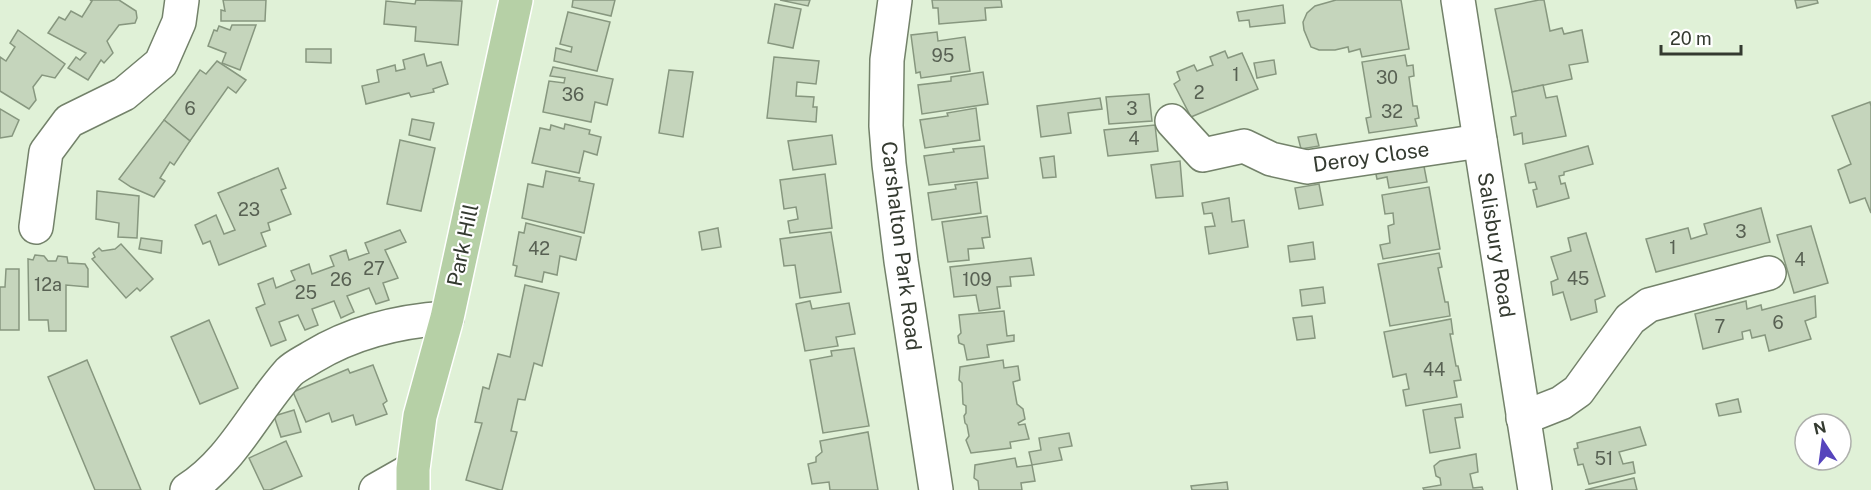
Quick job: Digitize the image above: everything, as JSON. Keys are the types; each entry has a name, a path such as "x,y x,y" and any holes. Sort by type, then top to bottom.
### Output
{"main road":[{"name":"Park Hill","path":"413,480 420,416 447,318 516,0"}],"street":[{"path":"36,227 46,152 69,121 123,94 161,63 179,22 182,0"},
{"name":"Carshalton Park Road","path":"895,0 887,60 886,126 889,164 901,261 936,490"},
{"name":"Salisbury Road","path":"1458,0 1535,490"},
{"name":"Deroy Close","path":"1172,121 1203,155 1244,146 1271,159 1307,167 1480,141"},
{"path":"1523,418 1561,403 1578,390 1630,319 1649,305 1769,273"},
{"path":"187,490 202,481 232,449 291,370 324,350 372,329 415,320 447,318"},
{"path":"376,490 413,480"}],"building":[{"path":"90,0 119,0 136,11 137,18 135,23 119,25 107,41 113,53 104,63 101,60 88,80 68,68 76,57 80,60 86,53 48,33 59,17 65,20 71,11 82,17 92,1"},
{"path":"223,0 266,0 265,21 221,21 221,10 225,11"},
{"path":"416,0 462,1 458,45 415,41 416,27 384,24 386,1 415,4"},
{"path":"573,0 615,0 611,16 572,7"},
{"path":"780,0 810,0 808,6"},
{"path":"932,0 1001,0 1002,7 985,8 986,20 939,24 938,8 933,8"},
{"path":"1336,0 1401,0 1409,49 1362,57 1360,49 1349,52 1348,47 1319,50 1311,47 1303,22 1307,13 1315,6"},
{"path":"1544,0 1550,31 1562,28 1564,34 1582,30 1588,62 1569,65 1572,79 1512,92 1495,9"},
{"path":"1795,0 1817,0 1818,3 1797,8"},
{"path":"775,4 801,9 793,48 768,43"},
{"path":"1283,5 1285,23 1250,27 1249,20 1239,21 1237,12"},
{"path":"568,12 610,22 597,71 554,61 556,48 571,52 572,47 560,44"},
{"path":"232,25 256,25 240,70 222,63 226,53 208,46 214,30 217,31 219,26 230,30"},
{"path":"18,30 65,64 55,78 42,75 33,87 36,100 29,109 0,91 0,57 6,61 15,47 10,43"},
{"path":"937,32 938,41 965,37 970,71 921,78 920,72 916,73 911,35"},
{"path":"306,49 331,49 331,63 306,62"},
{"path":"1225,51 1228,58 1242,53 1258,89 1191,117 1174,84 1180,80 1177,72 1194,65 1197,71 1213,65 1210,57"},
{"path":"424,54 427,66 441,62 448,84 433,89 434,92 411,97 409,93 366,104 362,86 379,82 377,70 395,65 396,71 405,69 403,60"},
{"path":"1405,55 1407,66 1413,65 1414,76 1409,77 1413,106 1417,106 1419,118 1415,119 1417,126 1369,133 1366,118 1371,117 1362,62"},
{"path":"774,57 819,61 816,84 797,82 796,96 814,97 813,107 817,107 816,122 767,118"},
{"path":"1274,60 1276,74 1257,78 1254,63"},
{"path":"217,61 246,80 236,93 228,87 190,141 164,120 200,70 206,74"},
{"path":"553,67 613,79 607,105 595,102 591,122 543,112 549,81 564,83 565,78 550,76"},
{"path":"669,70 693,72 683,137 659,133"},
{"path":"983,72 988,104 922,114 918,85 951,81 951,77"},
{"path":"1543,85 1546,98 1557,96 1566,136 1523,144 1522,133 1514,135 1511,117 1516,116 1512,92"},
{"path":"1149,94 1152,121 1109,124 1106,97"},
{"path":"1100,98 1102,109 1068,113 1071,133 1041,137 1037,106"},
{"path":"1870,102 1871,213 1865,198 1850,203 1838,170 1851,164 1832,116"},
{"path":"976,108 980,140 925,148 920,120 948,116 947,113"},
{"path":"0,109 19,120 12,136 0,138"},
{"path":"412,119 434,123 430,140 409,135"},
{"path":"164,120 190,141 174,165 170,162 160,178 165,181 154,197 119,179"},
{"path":"565,124 590,130 589,134 601,137 597,155 584,151 579,173 532,163 540,128 550,130 551,125 564,129"},
{"path":"1155,125 1158,151 1108,156 1104,130"},
{"path":"1316,134 1319,146 1301,149 1298,137"},
{"path":"832,135 836,164 793,170 788,141"},
{"path":"400,140 435,148 421,211 387,204"},
{"path":"984,146 988,178 929,185 924,156 954,152 953,149"},
{"path":"1588,146 1593,164 1564,172 1564,175 1559,176 1561,184 1565,183 1569,198 1537,207 1533,190 1537,189 1535,182 1529,183 1525,164"},
{"path":"1054,156 1056,177 1043,178 1040,158"},
{"path":"1422,156 1427,182 1389,188 1387,177 1377,179 1374,165"},
{"path":"1180,161 1183,196 1156,198 1151,165"},
{"path":"278,168 286,188 281,190 291,214 268,223 270,230 261,233 266,246 219,265 210,241 203,244 195,225 216,215 224,234 235,230 218,193"},
{"path":"546,171 580,178 579,181 594,184 584,233 522,218 528,184 543,187"},
{"path":"825,174 832,228 790,233 788,221 798,219 796,207 784,209 780,180"},
{"path":"977,182 981,213 932,220 928,193 956,189 955,185"},
{"path":"1319,184 1323,205 1299,209 1295,188"},
{"path":"1429,187 1440,249 1383,259 1380,245 1390,243 1388,226 1394,224 1393,213 1385,214 1382,195"},
{"path":"97,191 139,196 137,238 118,237 119,223 96,219"},
{"path":"1229,198 1232,222 1244,220 1248,247 1209,254 1205,227 1215,226 1212,213 1204,214 1202,203"},
{"path":"1761,208 1770,242 1656,272 1646,239 1688,228 1691,239 1707,234 1704,224"},
{"path":"987,216 990,237 982,238 984,248 968,249 969,260 948,262 942,222"},
{"path":"526,223 581,237 576,260 560,256 557,275 544,272 542,282 515,276 517,266 513,265 519,232 524,233"},
{"path":"1811,226 1828,283 1794,293 1777,235"},
{"path":"718,228 721,247 702,250 699,232"},
{"path":"400,230 406,242 385,250 398,278 383,283 389,300 376,304 369,288 347,296 354,312 341,318 334,301 312,309 318,325 305,330 298,315 279,322 286,340 271,346 256,308 265,304 258,284 273,278 276,288 295,280 291,271 309,264 312,274 334,266 330,256 346,250 349,260 369,253 365,243"},
{"path":"831,232 841,292 800,298 795,265 784,266 780,239"},
{"path":"1586,233 1605,296 1595,300 1597,312 1571,320 1563,292 1553,295 1551,282 1558,279 1551,257 1571,251 1568,238"},
{"path":"141,238 162,241 161,253 139,249"},
{"path":"1313,242 1315,259 1290,262 1288,246"},
{"path":"121,244 153,279 140,291 137,288 126,298 92,259 95,257 93,253 99,248 102,251 115,249"},
{"path":"1439,253 1442,267 1438,268 1450,316 1390,326 1378,264"},
{"path":"35,255 44,256 48,261 56,261 58,256 67,257 68,263 85,264 88,269 88,287 66,285 66,331 49,331 48,320 29,320 28,259 33,260"},
{"path":"1031,258 1034,275 1010,277 1011,286 997,287 1000,308 979,311 976,295 954,297 950,267"},
{"path":"6,269 19,269 19,330 0,330 0,287 5,287"},
{"path":"525,285 559,293 542,366 534,363 525,400 518,399 511,431 517,432 502,490 500,490 466,480 482,423 475,422 483,387 489,389 498,354 510,357"},
{"path":"1323,287 1325,303 1302,306 1300,290"},
{"path":"1815,296 1816,317 1805,321 1811,339 1769,351 1765,335 1752,338 1750,330 1742,332 1743,339 1703,349 1695,314 1746,301 1747,309 1761,305 1762,310"},
{"path":"810,301 812,309 849,303 855,334 836,337 838,346 805,351 796,304"},
{"path":"1004,311 1007,336 1014,335 1014,341 987,345 989,357 967,360 964,345 959,343 958,336 961,333 959,315"},
{"path":"1312,316 1315,338 1297,340 1293,318"},
{"path":"1451,319 1453,334 1450,334 1461,380 1454,381 1457,397 1406,406 1403,390 1409,389 1406,374 1393,377 1384,332"},
{"path":"209,320 238,388 200,404 171,337"},
{"path":"854,348 869,426 823,433 810,360 832,356 831,351"},
{"path":"87,360 141,490 95,490 48,377"},
{"path":"1003,360 1004,368 1018,366 1020,380 1013,382 1017,404 1023,409 1025,419 1018,423 1019,425 1025,424 1029,439 1010,442 1011,448 971,453 966,440 969,436 964,416 966,406 963,404 962,383 959,380 960,367"},
{"path":"373,365 387,401 383,404 387,414 356,425 353,415 332,422 329,413 306,422 293,392 348,369 350,373"},
{"path":"1738,399 1741,412 1719,416 1716,404"},
{"path":"1461,404 1463,417 1455,418 1460,448 1430,453 1423,410"},
{"path":"294,410 301,432 281,437 274,416"},
{"path":"1640,427 1646,445 1619,452 1623,464 1633,462 1635,473 1589,484 1583,464 1578,465 1574,449 1578,448 1577,443"},
{"path":"868,432 878,490 830,490 829,482 812,484 808,464 816,462 816,457 822,452 820,441"},
{"path":"1069,433 1072,446 1059,448 1062,460 1032,465 1029,452 1041,450 1039,438"},
{"path":"286,441 302,476 270,490 264,490 249,458"},
{"path":"1476,454 1478,472 1470,474 1473,488 1482,487 1483,490 1424,490 1423,488 1441,485 1434,466 1440,461"},
{"path":"1015,458 1017,467 1032,465 1035,481 1021,483 1022,490 979,490 978,481 974,478 975,465"},
{"path":"1634,478 1637,490 1585,490"},
{"path":"1227,482 1228,490 1192,490 1191,486"}]}
